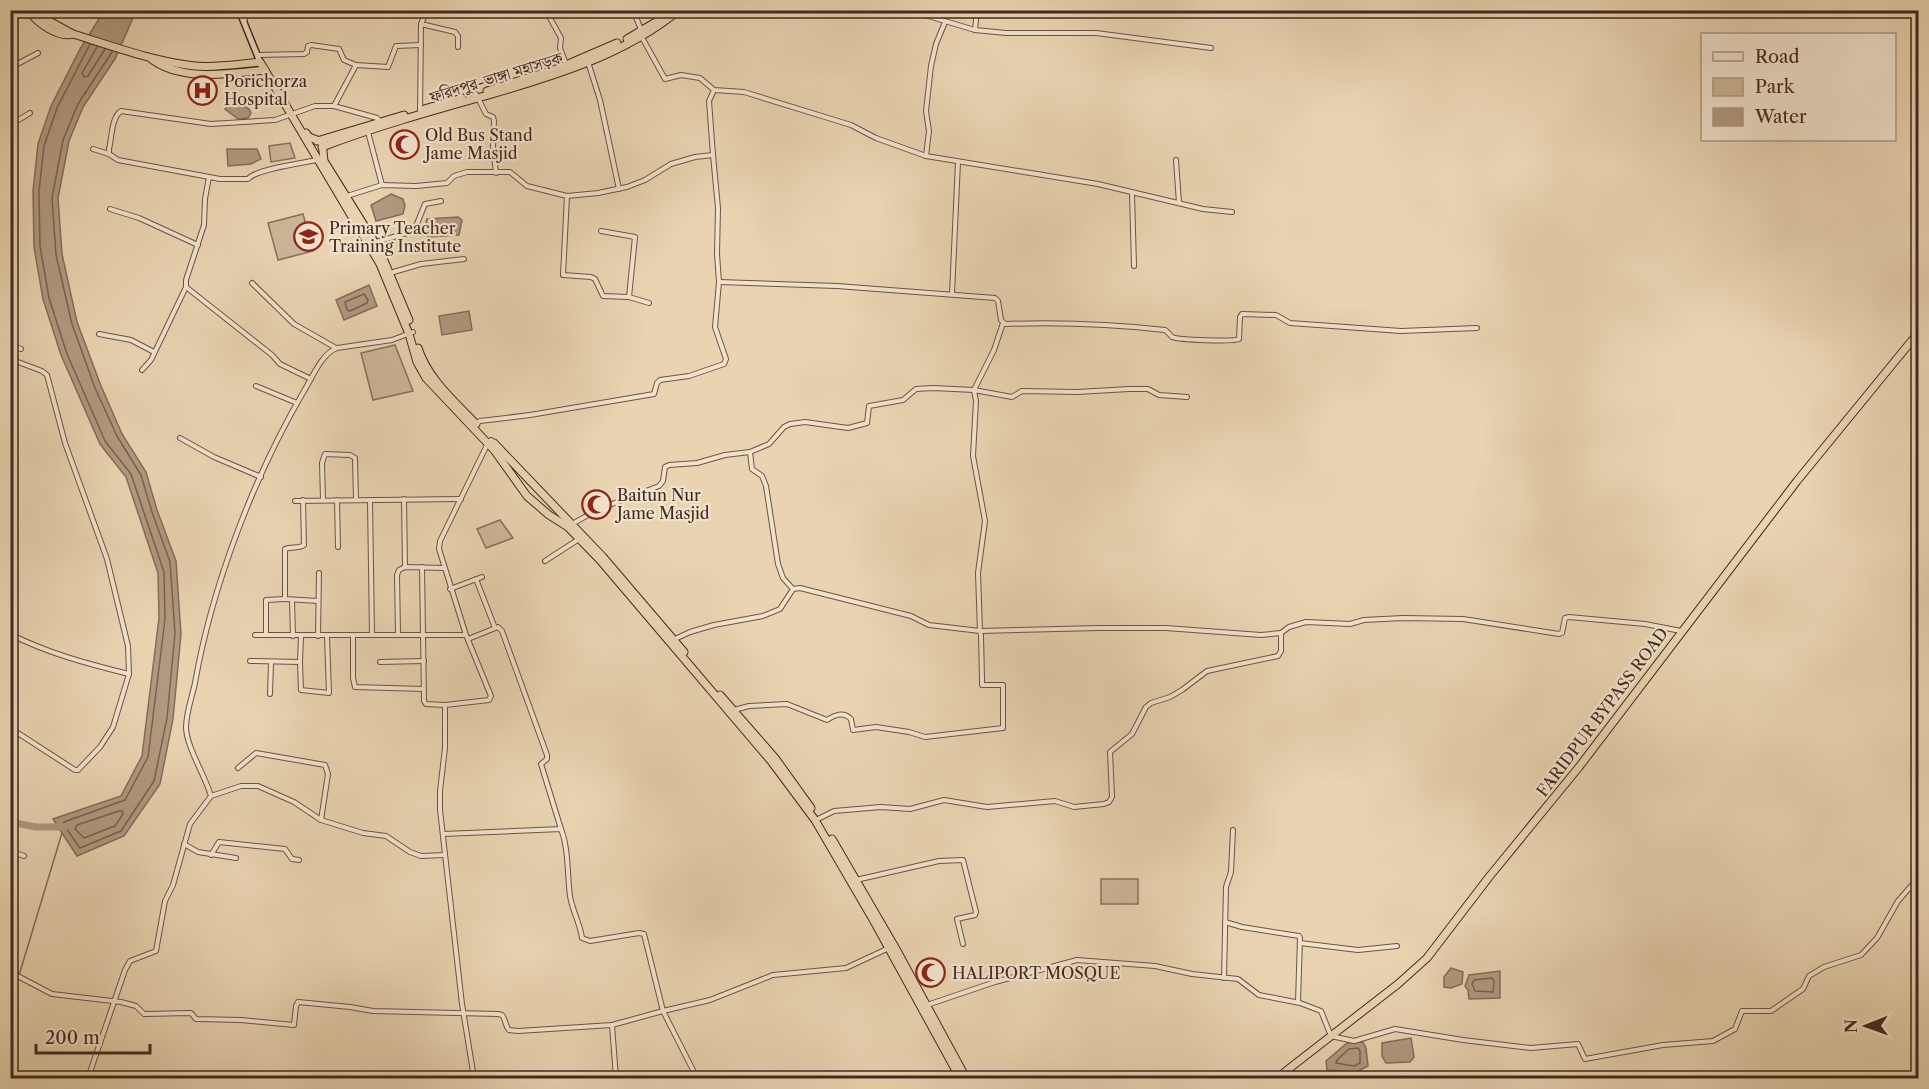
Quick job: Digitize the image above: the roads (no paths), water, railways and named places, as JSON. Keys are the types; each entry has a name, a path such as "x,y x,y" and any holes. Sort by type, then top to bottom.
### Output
{"highway":[{"path":"28,10 36,20 47,27 68,35 76,35"},
{"path":"34,10 40,16 76,35 150,58 208,67 259,59 380,264 411,333"},
{"name":"ফরিদপুর-ভাঙ্গা মহাসড়ক","path":"640,34 671,10"},
{"name":"ফরিদপুর-ভাঙ্গা মহাসড়ক","path":"355,133 368,131 554,72 663,23 679,10"},
{"path":"150,58 156,63 192,73 240,73 265,70"},
{"name":"ফরিদপুর-ভাঙ্গা মহাসড়ক","path":"554,72 566,65 587,59"},
{"name":"ফরিদপুর-ভাঙ্গা মহাসড়ক","path":"311,148 381,122 420,113"},
{"path":"292,115 309,137 322,144 323,159 342,198 375,242 390,273 411,333 417,362 426,378 572,524 578,535"},
{"name":"FARIDPUR BYPASS ROAD","path":"1277,1078 1398,984 1427,958 1489,877 1579,767 1797,482 1918,333"},
{"path":"490,442 527,496 578,535 773,760"},
{"path":"706,682 734,710 817,819 920,999 960,1078"},
{"path":"835,850 855,880 889,948 926,1005 935,1027 966,1078"}],"main road":[{"path":"239,10 259,59"}],"street":[{"path":"244,24 247,10"},
{"path":"420,113 421,24 427,10"},
{"path":"633,10 640,27 640,34 663,78 690,75 700,78 714,90 744,92 842,122 876,138 926,156 1098,184 1132,194 1179,202 1203,209 1232,212"},
{"path":"885,10 918,13 975,30 1006,33 1096,33 1211,48"},
{"path":"975,30 977,10"},
{"path":"550,18 561,38 560,48 566,65"},
{"path":"926,156 929,131 926,111 931,66 936,44 945,22"},
{"path":"421,24 455,32 458,36 458,47"},
{"path":"259,59 304,54 311,45 339,49 344,60 356,65 388,67 396,46 421,45"},
{"path":"10,68 38,53"},
{"path":"587,59 600,100 619,189"},
{"path":"334,106 356,65"},
{"path":"473,425 618,402 654,394 660,380 689,376 724,364 726,359 715,327 719,282 718,208 709,101 714,90"},
{"path":"477,96 486,114 493,117 494,121 493,147 496,173"},
{"path":"109,154 114,121 117,113 121,111 211,124 275,120 315,106 334,106 377,118 381,122"},
{"path":"10,125 30,113"},
{"path":"368,131 382,185"},
{"path":"93,150 109,154 118,160 209,177 248,179 252,174 262,171 317,160"},
{"path":"342,198 382,185 442,184 460,173 510,172 528,186 567,196 619,189 645,180 671,164 695,157 713,155"},
{"path":"1176,160 1179,202"},
{"path":"952,294 958,162"},
{"path":"142,369 151,360 186,287 186,280 204,225 209,177"},
{"path":"1132,194 1134,266"},
{"path":"567,196 563,274 591,277 598,284 598,289 603,296 629,297 649,303"},
{"path":"375,242 414,231 425,204 441,201"},
{"path":"110,209 139,218 198,245"},
{"path":"601,231 635,237 629,297"},
{"path":"390,273 429,262 464,259"},
{"path":"719,282 837,286 997,299 1003,323 994,350 974,390 976,401 973,456 985,521 978,573 982,684 1001,684 1003,686 1003,728 925,737 876,727 853,730 851,719 845,715 840,714 827,720 787,704 749,706 734,710"},
{"path":"252,283 294,324 337,348"},
{"path":"186,287 272,355 280,364 311,379"},
{"path":"1003,323 1106,324 1165,330 1174,338 1229,342 1239,339 1242,314 1276,315 1290,322 1401,330 1477,328"},
{"path":"211,796 186,727 207,625 231,550 261,477 297,404 330,352 337,348 392,340 411,333"},
{"path":"99,334 131,340 154,352"},
{"path":"10,345 21,349"},
{"path":"10,359 47,375 65,443 107,559 126,631 129,674 113,727 100,747 78,770 10,728"},
{"path":"256,386 297,404"},
{"path":"572,524 599,509 659,486 663,482 665,467 669,465 697,463 725,455 750,452 769,444 784,427 790,424 805,423 848,428 867,423 869,406 903,400 916,389 974,390 1012,397 1022,391 1077,392 1148,389 1159,395 1187,397"},
{"path":"180,438 214,457 261,477"},
{"path":"422,567 426,704 445,705 489,700 491,696 450,589 439,549 440,541 460,499 490,442"},
{"path":"750,452 752,469 762,476 766,486 778,564 783,578 793,589"},
{"path":"323,500 322,463 326,454 353,455 355,458 356,500"},
{"path":"404,499 405,567"},
{"path":"295,501 460,499"},
{"path":"285,599 285,549 304,545 303,500"},
{"path":"337,500 338,547"},
{"path":"370,500 372,635"},
{"path":"545,561 578,535"},
{"path":"398,634 397,575 399,570 405,567 444,568"},
{"path":"318,636 319,573"},
{"path":"450,589 482,577"},
{"path":"476,579 495,628"},
{"path":"793,589 807,588 879,609 911,615 929,625 980,631 1099,628 1198,630 1247,635 1281,633 1289,627 1306,622 1350,624 1364,620 1403,618 1463,619 1559,634 1562,633 1565,618 1569,617 1645,624 1681,631"},
{"path":"671,642 690,632 714,625 764,616 780,609 793,589"},
{"path":"266,635 266,600 318,601"},
{"path":"292,600 293,636"},
{"path":"255,635 398,634 467,637 498,627 502,631 547,754 547,759 541,764 564,839 571,899 582,938 590,942 644,934 663,1011 697,1078"},
{"path":"817,819 834,811 881,807 910,809 944,800 987,807 1054,801 1074,807 1109,802 1112,797 1110,752 1132,734 1146,707 1182,690 1207,671 1278,656 1281,633"},
{"path":"10,634 96,666 129,674"},
{"path":"302,636 300,662 302,690 329,693 327,636"},
{"path":"353,636 352,678 355,687 424,689"},
{"path":"250,661 300,662"},
{"path":"380,662 424,661"},
{"path":"270,694 272,663"},
{"path":"445,705 445,748 440,792 443,834 474,1078"},
{"path":"238,768 256,753 325,765 328,774 321,820"},
{"path":"88,1078 130,961 156,951 165,901 190,824 211,796 241,786 258,786 294,802 321,820 363,833 386,836 410,852 421,856 445,855"},
{"path":"443,834 561,829"},
{"path":"1224,978 1226,887 1231,872 1233,830"},
{"path":"211,855 219,842 285,849 292,859 299,860"},
{"path":"184,844 198,852 236,858"},
{"path":"10,851 24,856"},
{"path":"855,880 939,861 963,860 976,912 975,915 957,919 963,944"},
{"path":"926,1005 995,982 1077,960 1155,966 1191,974 1238,979 1259,995 1298,1002 1321,1011 1331,1036 1354,1041 1395,1029 1531,1048 1578,1044 1585,1059 1663,1045 1713,1041 1735,1029 1742,1011 1772,1011 1803,989 1809,975 1824,967 1861,955 1877,938 1898,901 1912,885 1918,885"},
{"path":"1225,922 1242,927 1296,934 1300,938 1298,1002"},
{"path":"1300,943 1358,950 1397,946"},
{"path":"10,972 52,994 115,1001 136,1006 144,1014 190,1013 196,1020 241,1020 291,1025 295,1024 298,1002 373,1011 502,1015 509,1030 554,1030 612,1025 710,999 773,975 846,968 889,948"},
{"path":"612,1025 616,1078"}],"water":[{"path":"104,11 136,11 115,59 83,107 69,141 58,198 62,254 77,322 122,434 146,472 176,561 181,634 173,719 160,784 124,836 77,856 53,819 121,796 142,756 159,618 158,573 126,477 100,444 61,355 43,299 34,247 33,191 38,144 51,106 80,49"},
{"path":"228,104 240,104 249,109 251,113 248,118 238,119 225,109"},
{"path":"227,149 257,149 261,159 251,164 228,166"},
{"path":"391,194 403,199 405,206 403,214 376,221 371,205"},
{"path":"458,217 462,220 459,235 428,237 424,228 427,219"},
{"path":"369,285 377,306 344,320 336,300"},
{"path":"469,311 472,330 442,335 439,316"},
{"path":"1451,968 1463,972 1462,984 1451,988 1444,987 1444,977"},
{"path":"1500,971 1500,998 1469,999 1465,986 1469,975"},
{"path":"1411,1038 1414,1057 1410,1062 1386,1063 1382,1056 1382,1043"},
{"path":"1363,1042 1368,1066 1356,1072 1327,1070 1326,1061 1347,1043"}],"waterway":[{"path":"10,822 36,827 65,827"},
{"path":"10,1020 17,982 62,833"}],"place":[{"name":"Porichorza Hospital","path":"203,90"},
{"name":"Old Bus Stand Jame Masjid","path":"404,144"},
{"name":"Primary Teacher Training Institute","path":"308,237"},
{"name":"Baitun Nur Jame Masjid","path":"596,504"},
{"name":"HALIPORT MOSQUE","path":"931,973"}]}
